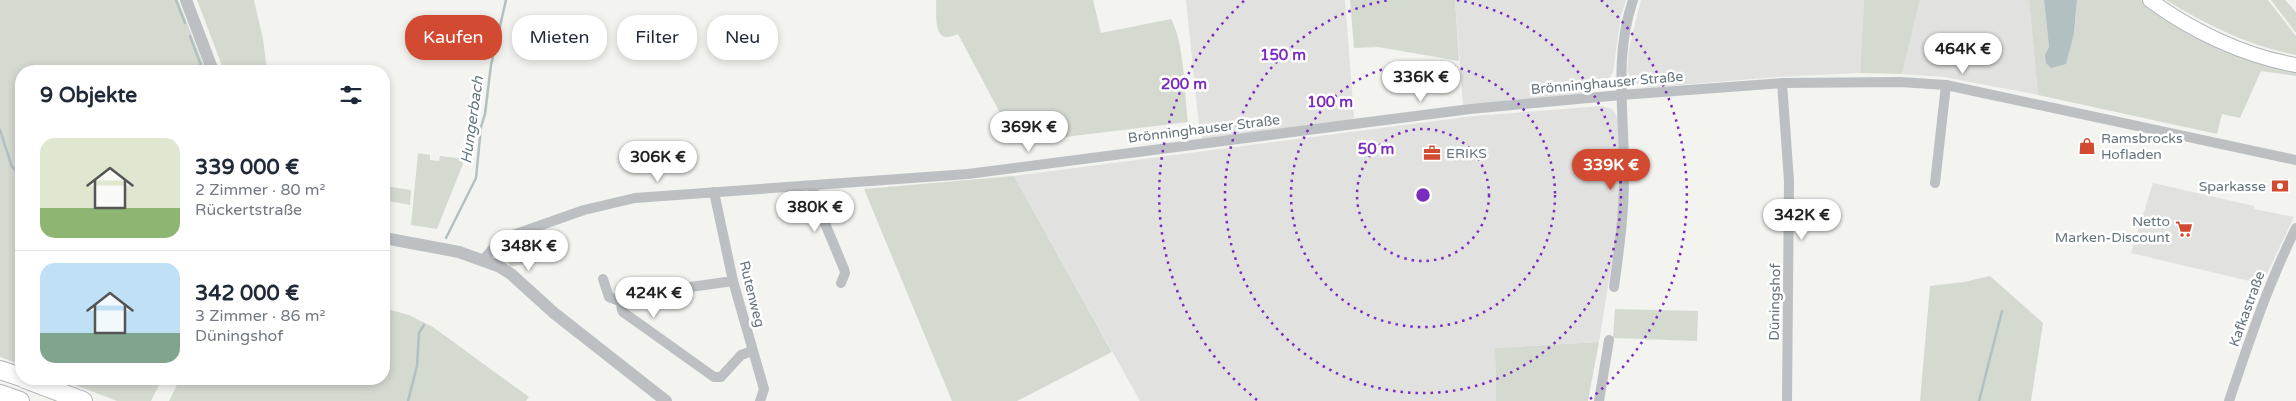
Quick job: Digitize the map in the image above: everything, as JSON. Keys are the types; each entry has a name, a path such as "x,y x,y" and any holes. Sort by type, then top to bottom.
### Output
{"highway":[{"path":"0,370 15,375"},
{"path":"41,385 83,401"},
{"path":"0,394 20,401"}],"main road":[{"path":"2150,0 2182,22 2231,46 2259,56 2296,65"}],"street":[{"path":"186,0 211,65"},
{"path":"1614,287 1623,218 1622,46 1627,17 1633,0"},
{"name":"Brönninghauser Straße","path":"484,260 496,245 510,236 584,210 635,198 968,174 1470,109 1782,83 1900,82 1946,85 2296,160"},
{"name":"Düningshof","path":"1782,83 1789,181 1787,401"},
{"path":"1935,183 1946,85"},
{"path":"813,186 814,197 844,269 845,274 842,283"},
{"name":"Rutenweg","path":"714,192 734,282 764,390 760,401"},
{"name":"Kafkastraße","path":"2229,401 2260,309 2278,264 2296,228"},
{"path":"390,239 459,252 484,260 532,301 554,313 666,401"},
{"path":"603,279 609,297 622,302"},
{"path":"734,282 630,296 624,298 622,302 623,312 714,377 721,377 740,355 752,351"},
{"path":"1599,401 1609,340"}],"shaded area":[{"path":"0,0 178,0 204,65 15,65 15,363 0,357"},
{"path":"197,0 254,0 263,39 266,65 222,65"},
{"path":"936,0 1093,0 1101,33 1171,19 1179,42 1188,122 1016,143 958,34 946,37 939,32 936,22"},
{"path":"1186,0 1345,0 1354,117 1352,120 1204,139 1200,136"},
{"path":"1350,0 1455,0 1459,61 1378,47 1354,48"},
{"path":"1455,0 1626,0 1621,15 1613,72 1607,82 1590,93 1463,105"},
{"path":"1641,0 1864,0 1860,73 1777,77 1645,88 1634,82 1627,72 1629,48"},
{"path":"1864,0 1920,0 1902,74 1860,73"},
{"path":"1920,0 2029,0 2038,95 1944,77 1902,74"},
{"path":"2029,0 2044,0 2049,47 2074,33 2077,0 2141,0 2162,15 2296,70 2296,76 2261,71 2240,118 2222,114 2217,134 2038,95"},
{"path":"2044,0 2077,0 2074,33 2066,64 2051,68 2046,63 2045,55 2049,47"},
{"path":"2166,0 2268,0 2296,36 2296,55 2262,46 2229,34"},
{"path":"2271,0 2285,0 2296,12 2296,33"},
{"path":"1602,106 1612,109 1618,118 1620,178 1619,218 1599,342 1495,348 1496,401 1140,401 1014,176 1474,116"},
{"path":"418,153 430,155 430,160 439,161 440,156 465,159 437,229 411,225"},
{"path":"1014,176 1112,352 1017,401 952,401 864,189"},
{"path":"2153,183 2254,206 2254,209 2294,217 2262,284 2131,253"},
{"path":"390,187 411,190 410,205 390,201"},
{"path":"546,231 552,258 510,267 506,253 510,245"},
{"path":"1990,276 2043,323 2031,401 1920,401 1930,286 1964,282"},
{"path":"1615,309 1698,311 1697,341 1613,338"},
{"path":"390,310 409,315 433,327 529,397 526,401 169,401 177,385 390,385"},
{"path":"1599,342 1588,401 1496,401 1495,348"},
{"path":"76,385 159,385 151,401 117,401"}],"waterway":[{"path":"176,0 185,23"},
{"name":"Hungerbach","path":"446,238 476,178 481,127 485,114 491,65 506,0"},
{"path":"190,36 201,65"},
{"path":"0,130 12,167 15,170"},
{"path":"1979,401 2002,311"},
{"name":"Hungerbach","path":"408,401 417,366 419,333 424,325"}],"place":[{"name":"Ramsbrocks Hofladen","path":"2087,146"},
{"name":"ERIKS","path":"1432,153"},
{"name":"Sparkasse","path":"2280,186"},
{"name":"Netto Marken-Discount","path":"2184,229"}]}
